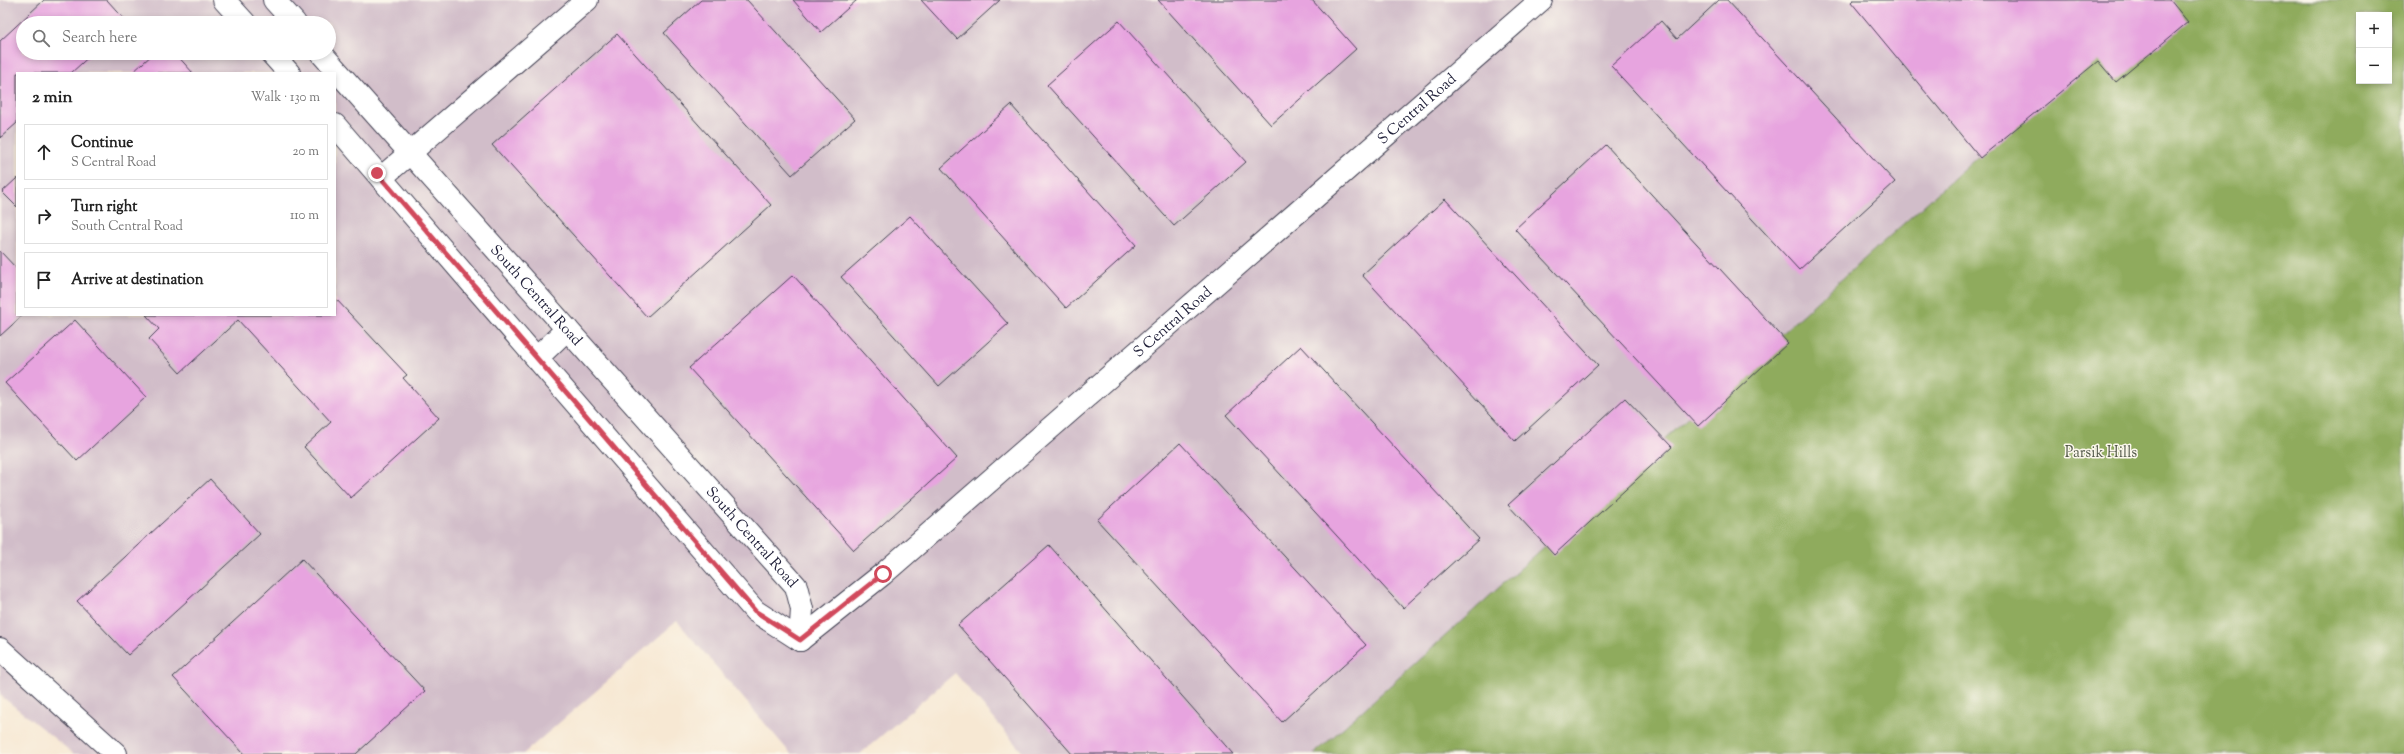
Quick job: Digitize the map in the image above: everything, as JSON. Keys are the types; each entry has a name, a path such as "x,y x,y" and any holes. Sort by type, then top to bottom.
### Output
{"street":[{"path":"224,0 239,16"},
{"path":"274,0 289,16"},
{"path":"381,178 587,0"},
{"name":"S Central Road","path":"800,640 883,574 1541,0"},
{"path":"277,60 288,72"},
{"name":"South Central Road","path":"328,60 796,586 802,609 800,640"},
{"path":"336,127 755,611 800,640"},
{"path":"537,358 568,329"},
{"path":"0,649 116,754"}],"shaded area":[{"path":"0,0 2152,0 1314,754 1024,754 955,673 860,754 791,754 677,621 523,754 74,754 0,695"}],"green space":[{"name":"Parsik Hills","path":"2152,0 2404,0 2404,754 1314,754"}],"building":[{"path":"44,0 107,0 122,16 27,16"},
{"path":"701,0 747,0 855,119 792,175 664,33"},
{"path":"793,0 857,0 821,32"},
{"path":"921,0 1000,0 957,39"},
{"path":"1158,0 1312,0 1356,49 1271,125"},
{"path":"1719,0 1727,0 1895,182 1799,270 1611,66 1661,21 1677,39"},
{"path":"1853,0 2170,0 2188,22 2116,82 2098,61 1980,158 1851,2"},
{"path":"1119,21 1246,162 1174,226 1047,85"},
{"path":"16,26 16,60 85,60 72,72 16,72 16,124 0,138 0,41"},
{"path":"617,34 771,205 647,317 492,145"},
{"path":"146,60 181,60 192,72 133,72"},
{"path":"1011,105 1136,245 1066,308 941,168"},
{"path":"1606,145 1788,343 1698,426 1515,229"},
{"path":"16,179 16,206 2,192"},
{"path":"1445,199 1598,365 1515,441 1362,275"},
{"path":"910,216 1008,324 939,386 841,277"},
{"path":"0,251 16,268 16,316 22,316 0,336"},
{"path":"793,275 957,458 854,550 689,368"},
{"path":"336,299 407,375 403,378 439,418 351,498 304,447 331,422 238,320 180,373 149,339 159,329 147,316 336,316"},
{"path":"75,320 146,397 77,461 5,383"},
{"path":"1301,346 1479,539 1403,608 1226,415"},
{"path":"1625,398 1672,447 1554,555 1508,505"},
{"path":"1180,443 1366,645 1282,722 1097,520"},
{"path":"210,479 260,534 128,655 77,601"},
{"path":"1049,545 1233,754 1072,754 958,625"},
{"path":"302,559 425,691 356,754 244,754 173,677"}],"route":[{"path":"377,173 755,611 800,640 883,574"}]}
